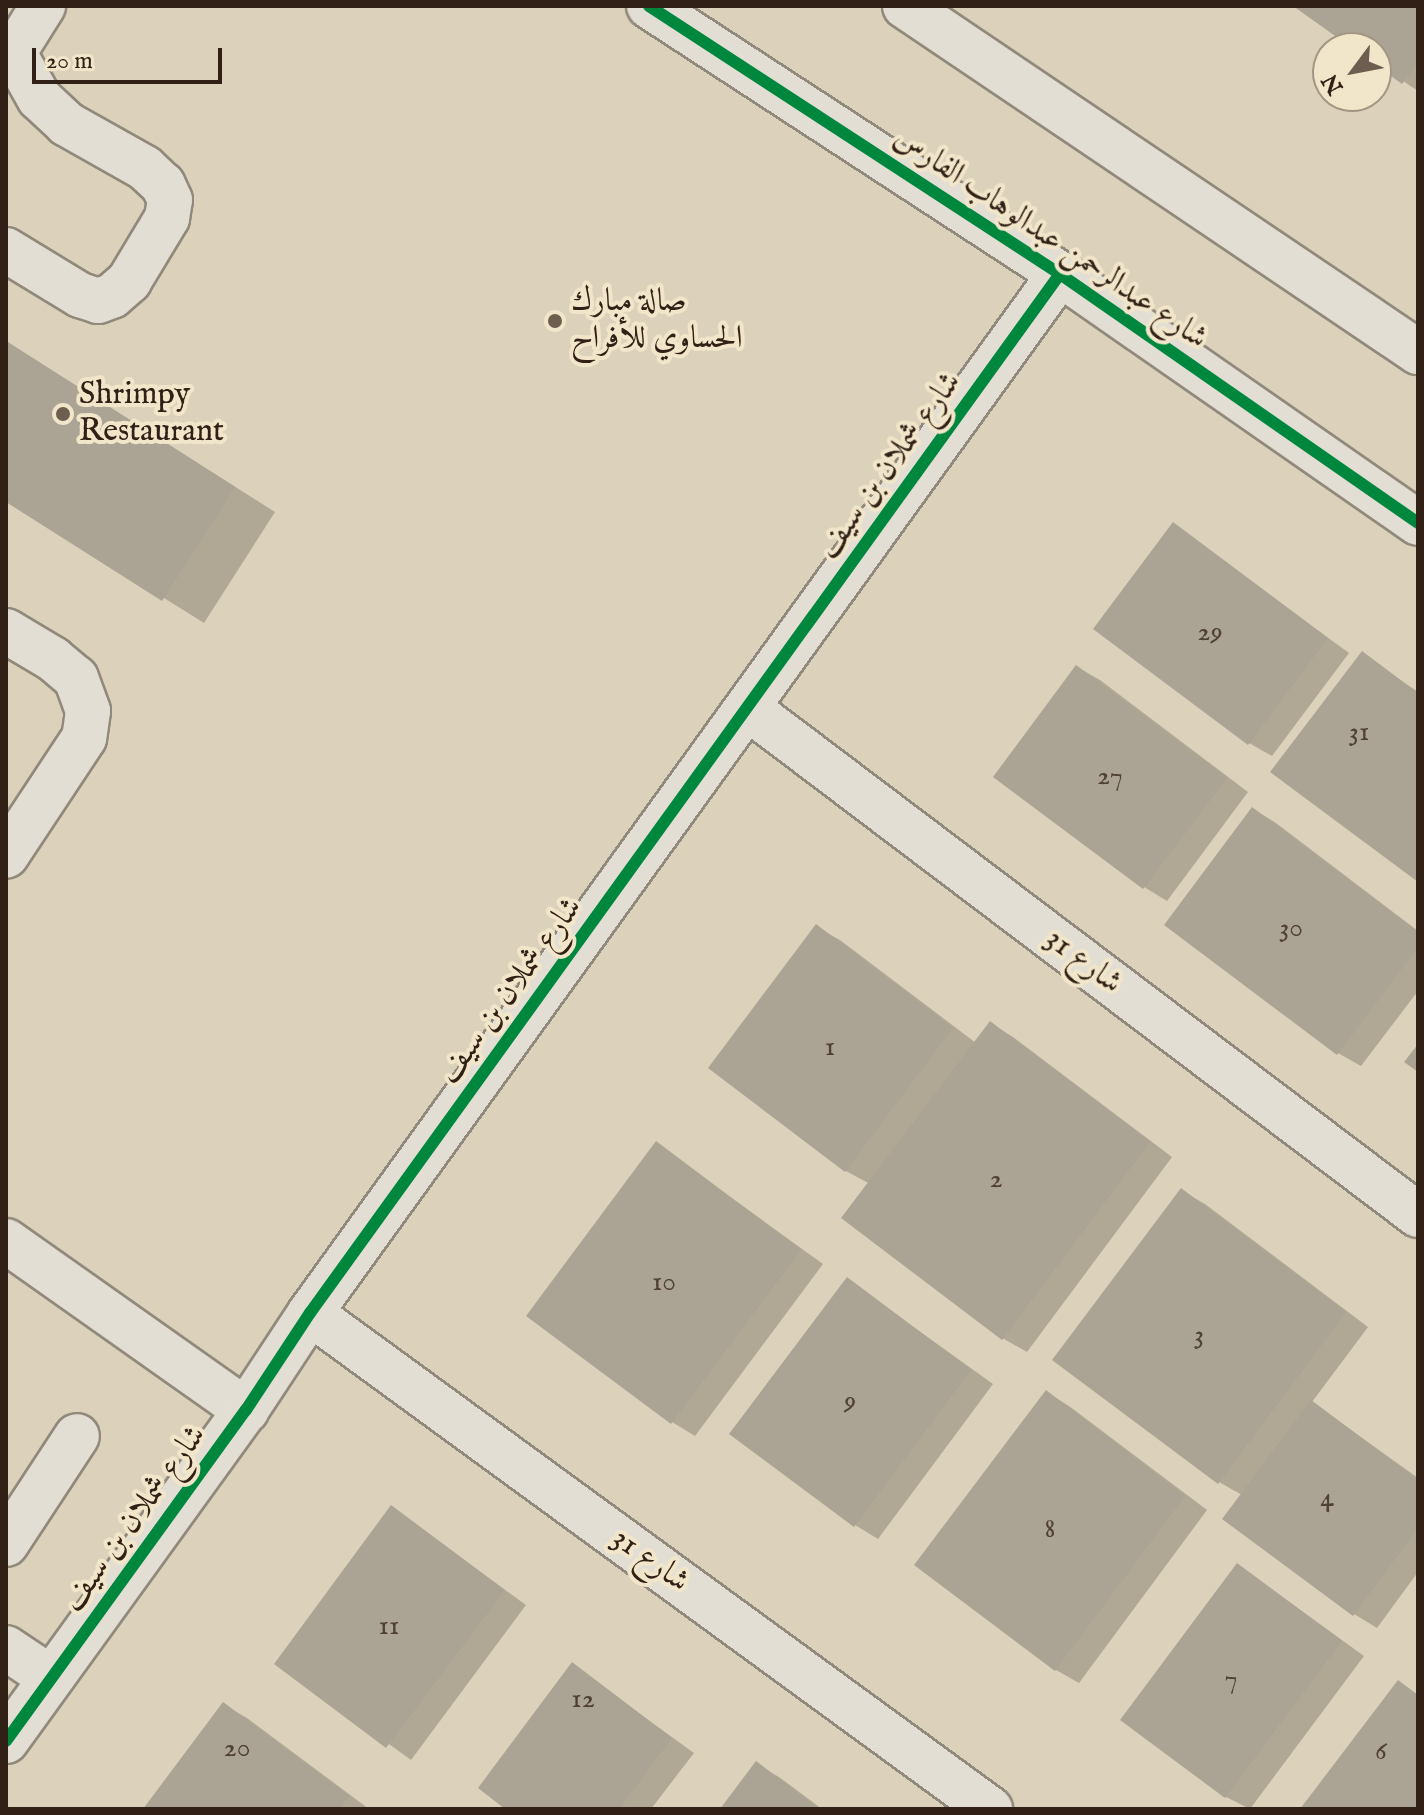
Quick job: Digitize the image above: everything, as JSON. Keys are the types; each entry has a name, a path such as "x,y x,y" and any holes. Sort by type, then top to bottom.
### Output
{"street":[{"path":"6,250 80,295 98,301 112,296 129,281 167,218 170,200 163,185 145,168 67,124 39,98 10,59 43,6"},
{"name":"شارع عبدالرحمن عبدالوهاب الفارس","path":"649,6 1060,274 1418,523"},
{"path":"905,6 1418,352"},
{"name":"شارع شملان بن سيف","path":"6,1741 246,1410 310,1313 749,709 1060,274"},
{"path":"6,631 53,659 76,678 88,711 84,738 20,804 6,856"},
{"name":"شارع 31","path":"749,709 1418,1215"},
{"path":"6,1241 246,1410"},
{"name":"شارع 31","path":"310,1313 990,1809"},
{"path":"6,1544 77,1436"},
{"path":"6,1648 51,1678"}],"building":[{"path":"1293,6 1418,6 1418,62 1402,84 1392,77 1392,32 1330,32"},
{"name":"Shrimpy Restaurant","path":"6,341 235,487 162,601 6,502"},
{"path":"1173,522 1328,638 1248,745 1093,629"},
{"path":"1362,651 1418,693 1418,882 1270,772"},
{"path":"1076,665 1227,778 1143,889 993,777"},
{"path":"1252,807 1418,932 1418,947 1337,1055 1164,925"},
{"path":"816,924 953,1028 845,1172 708,1068"},
{"path":"990,1021 1150,1142 1002,1340 841,1218"},
{"path":"1418,1044 1418,1072 1404,1062"},
{"path":"656,1141 801,1250 671,1424 526,1316"},
{"path":"1181,1188 1346,1312 1218,1484 1052,1360"},
{"path":"847,1277 971,1370 854,1527 729,1434"},
{"path":"1046,1390 1185,1496 1055,1671 914,1565"},
{"path":"1311,1400 1418,1480 1418,1528 1353,1616 1222,1519"},
{"path":"391,1505 505,1590 386,1748 274,1664"},
{"path":"1237,1563 1342,1641 1225,1798 1120,1720"},
{"path":"572,1662 672,1738 619,1809 505,1809 478,1788"},
{"path":"1398,1680 1418,1695 1418,1809 1300,1809"},
{"path":"223,1702 349,1796 339,1809 143,1809"},
{"path":"756,1761 819,1809 720,1809"}],"cycle path":[{"path":"649,6 1060,274 1418,523"},
{"path":"6,1741 246,1410 310,1313 1060,274"}],"place":[{"name":"صالة مبارك الحساوي للأفراح","path":"555,321"},
{"name":"Shrimpy Restaurant","path":"63,414"}]}
